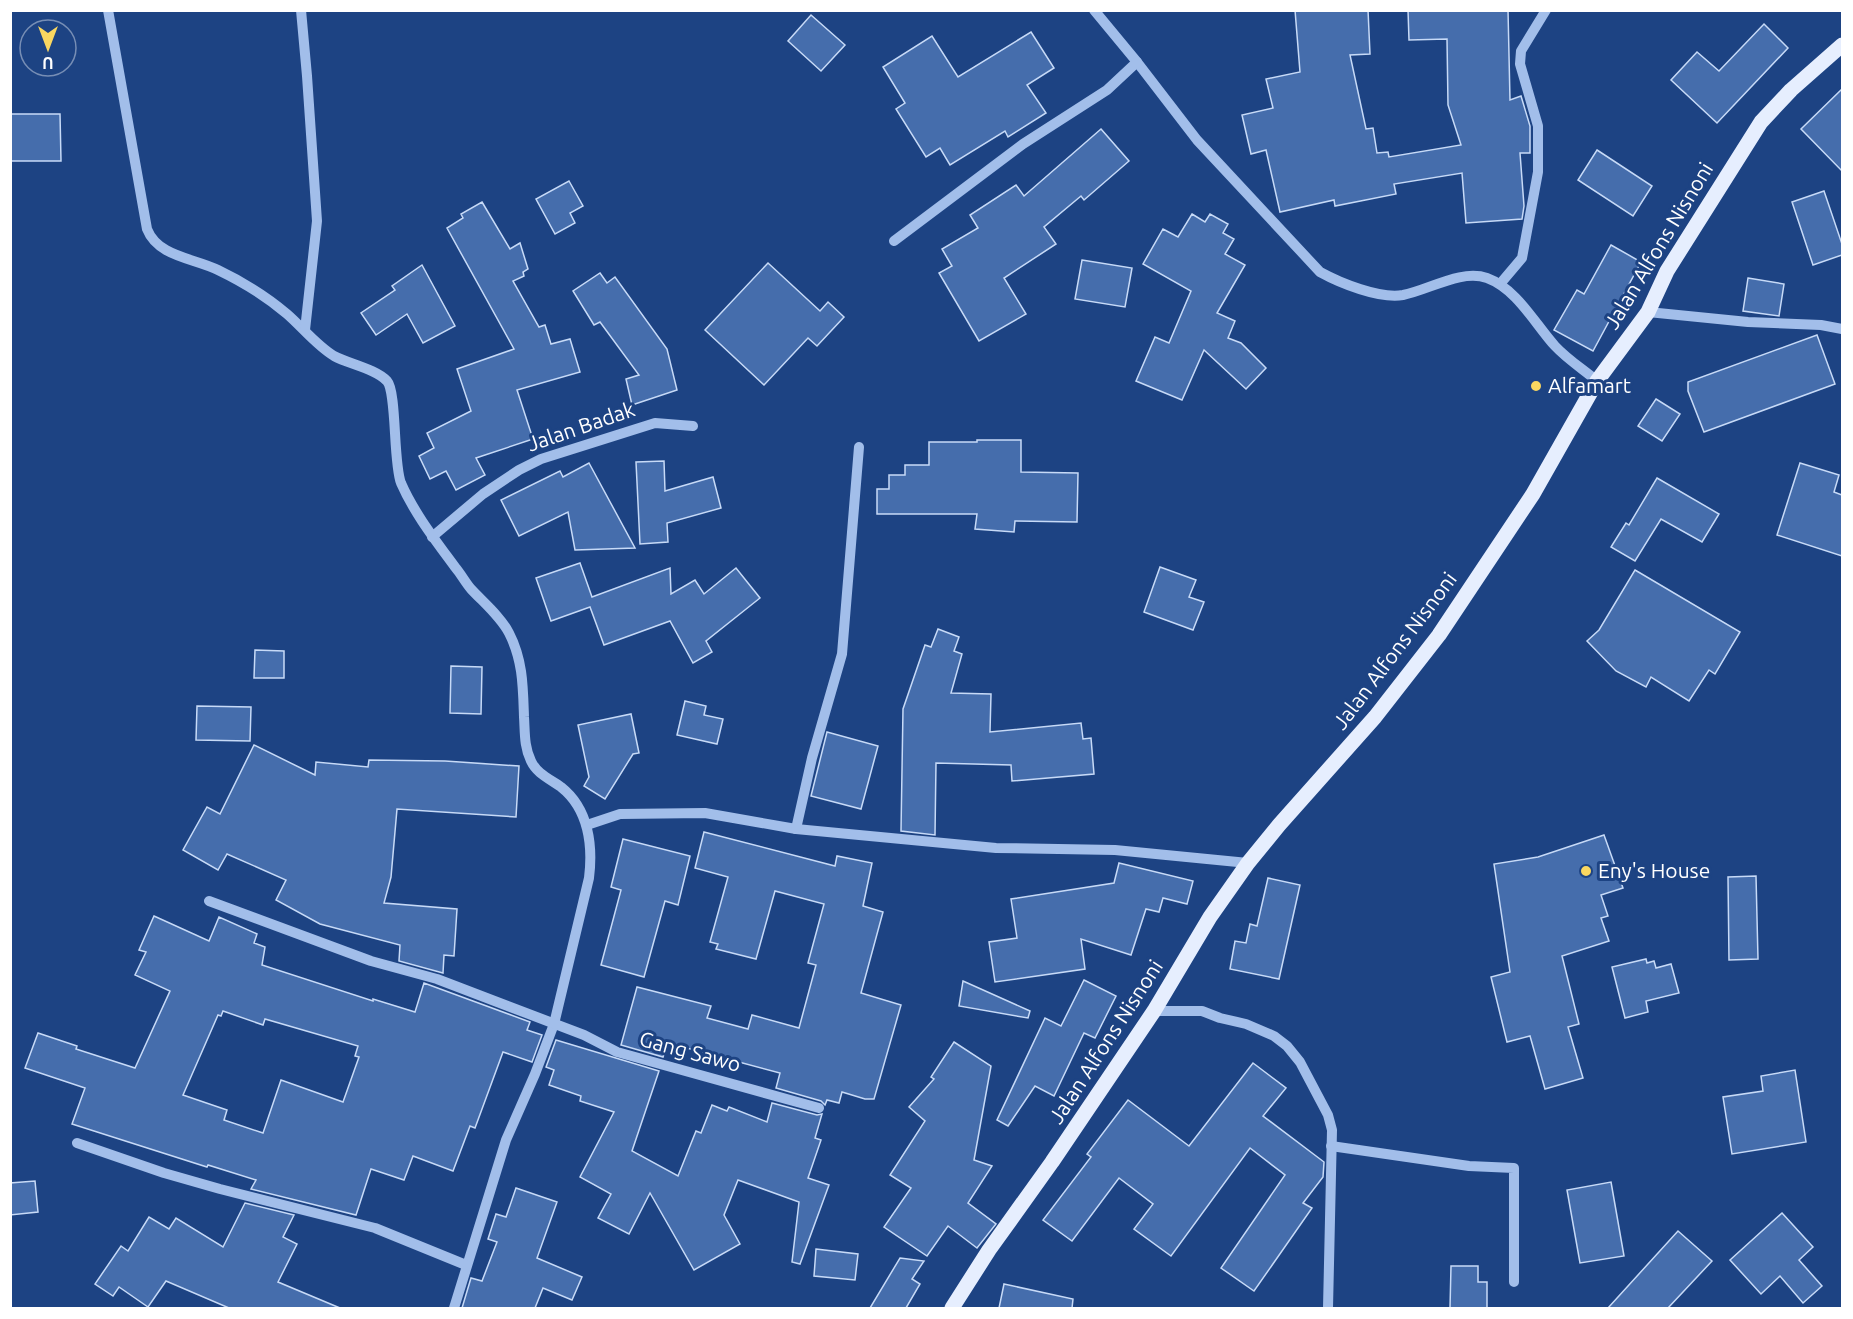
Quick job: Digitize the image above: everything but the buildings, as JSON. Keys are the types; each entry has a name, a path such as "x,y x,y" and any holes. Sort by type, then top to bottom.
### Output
{"main road":[{"name":"Jalan Alfons Nisnoni","path":"952,1308 989,1250 1052,1162 1154,1011 1210,917 1248,863 1382,709 1439,635 1533,494 1598,381 1648,312 1667,271 1761,122 1791,90 1842,45"}],"street":[{"path":"108,10 150,236 159,246 216,269 253,289 305,330 332,355 377,374 387,381 392,388 394,436 400,482 432,537 469,587 500,619 509,632 521,662 525,741 528,755 539,773 563,788 575,802 587,825 592,855 589,878 554,1024 506,1140 454,1308"},
{"path":"301,10 308,76 317,221 305,330"},
{"path":"1094,10 1197,140 1320,272 1343,284 1389,296 1402,295 1462,277 1488,278 1514,296 1556,348 1598,381"},
{"path":"1500,285 1522,258 1538,172 1538,126 1520,64 1521,51 1546,10"},
{"path":"894,241 1023,144 1107,90 1137,62"},
{"path":"1648,312 1748,322 1821,325 1842,329"},
{"name":"Jalan Badak","path":"432,537 483,494 519,470 541,459 655,423 693,426"},
{"path":"796,830 812,758 842,654 859,447"},
{"path":"587,825 620,814 705,813 796,830 996,848 1115,850 1248,863"},
{"name":"Gang Sawo","path":"209,900 361,958 437,979 585,1035 617,1052 819,1108"},
{"path":"1154,1011 1202,1011 1246,1024 1281,1041 1300,1062 1328,1115 1332,1130 1328,1308"},
{"path":"77,1143 209,1186 375,1228 466,1264"},
{"path":"1332,1146 1469,1166 1514,1168 1514,1282"}],"place":[{"name":"Alfamart","path":"1536,386"},
{"name":"Eny's House","path":"1586,871"}]}
